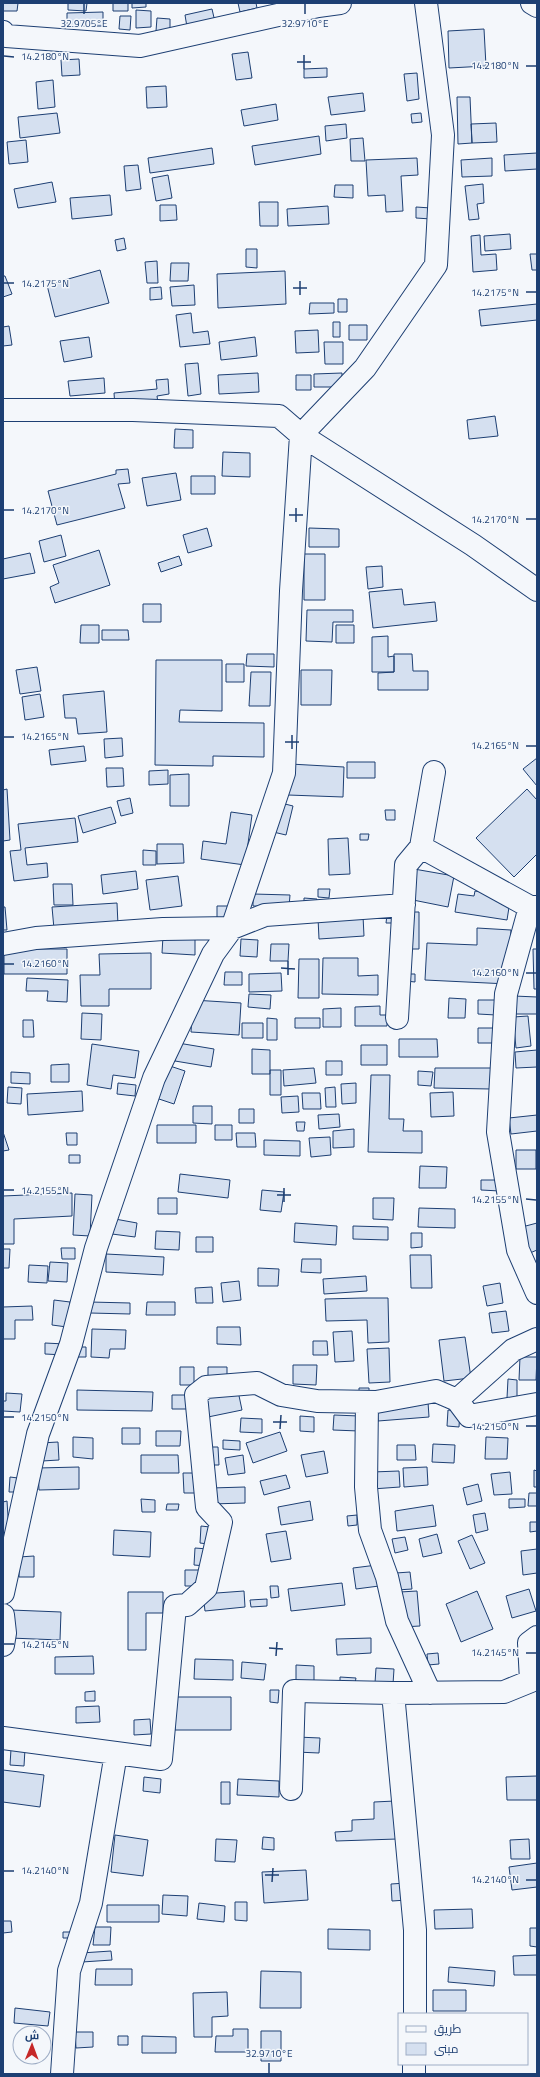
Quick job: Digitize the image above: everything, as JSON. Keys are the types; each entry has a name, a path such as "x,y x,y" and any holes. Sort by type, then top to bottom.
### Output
{"street":[{"path":"3,32 6,36 140,46 318,6 340,3"},
{"path":"3,1593 38,1434 71,1344 96,1248 154,1078 213,954 232,928 284,773 291,599 301,435 365,368 436,265 443,135 426,3"},
{"path":"532,3 537,6"},
{"path":"3,410 134,410 279,416 301,435 473,545 537,590"},
{"path":"397,1018 406,865 421,847 434,772"},
{"path":"421,847 534,907 506,994 498,1132 518,1250 537,1293"},
{"path":"3,944 36,938 163,929 232,928 265,916 404,905"},
{"path":"457,1400 513,1350 537,1339"},
{"path":"3,1738 161,1759 175,1606 187,1605 206,1588 217,1548 221,1522 207,1507 196,1395 206,1388 257,1383 281,1395 318,1401 367,1402 376,1402 436,1391 457,1400 469,1416 537,1404"},
{"path":"367,1402 366,1487 370,1530 386,1577 397,1621 430,1693"},
{"path":"291,1789 294,1691 393,1693 504,1692 531,1681 529,1644 537,1637"},
{"path":"393,1693 415,1930 415,2013"},
{"path":"62,2074 69,1971 92,1903 116,1753"}],"building":[{"path":"3,3 18,3 17,11 3,11"},
{"path":"68,3 87,3 86,11 68,10"},
{"path":"113,3 128,3 128,11 113,11"},
{"path":"132,3 146,3 146,7 132,8"},
{"path":"238,3 256,3 257,8 240,12"},
{"path":"212,9 215,22 187,27 185,15"},
{"path":"136,10 151,11 151,27 136,28"},
{"path":"103,12 103,26 67,26 67,13"},
{"path":"120,16 131,16 130,30 119,29"},
{"path":"157,18 170,19 170,32 156,31"},
{"path":"484,29 486,66 449,68 448,31"},
{"path":"248,52 252,78 236,80 232,54"},
{"path":"79,59 80,75 62,76 61,60"},
{"path":"327,68 327,77 304,78 304,69"},
{"path":"417,73 419,99 407,101 404,74"},
{"path":"53,80 55,107 38,109 36,82"},
{"path":"166,86 167,107 147,108 146,87"},
{"path":"363,93 365,111 331,115 328,97"},
{"path":"457,97 470,97 472,143 458,144"},
{"path":"276,104 278,120 244,126 241,110"},
{"path":"57,113 60,133 20,138 18,117"},
{"path":"421,113 422,122 412,123 411,114"},
{"path":"496,123 497,142 472,143 471,124"},
{"path":"346,124 347,138 326,141 325,126"},
{"path":"319,136 321,154 255,165 252,146"},
{"path":"363,138 365,161 351,161 350,139"},
{"path":"26,140 28,162 9,164 7,142"},
{"path":"212,148 214,164 150,173 148,158"},
{"path":"537,153 537,169 505,171 504,155"},
{"path":"417,158 418,175 401,176 403,211 386,212 385,195 368,196 366,160"},
{"path":"492,158 492,176 462,177 461,160"},
{"path":"138,165 141,189 126,191 124,166"},
{"path":"168,175 172,198 156,201 152,178"},
{"path":"52,182 56,202 18,208 14,189"},
{"path":"483,184 484,203 477,204 479,219 469,220 465,186"},
{"path":"335,185 353,185 353,198 334,197"},
{"path":"110,195 112,215 72,219 70,198"},
{"path":"259,202 278,202 278,226 260,226"},
{"path":"160,205 176,205 177,220 160,221"},
{"path":"328,206 329,224 288,226 287,209"},
{"path":"416,207 431,208 431,219 416,218"},
{"path":"510,234 511,249 485,251 484,236"},
{"path":"480,235 481,255 496,254 497,270 473,272 471,236"},
{"path":"124,238 126,249 117,251 115,240"},
{"path":"246,249 257,249 257,268 246,267"},
{"path":"530,254 537,254 537,270 532,270"},
{"path":"157,261 158,283 147,283 145,262"},
{"path":"171,263 189,263 188,281 170,281"},
{"path":"100,270 109,303 55,317 47,285"},
{"path":"285,271 286,304 218,308 217,274"},
{"path":"3,276 5,276 12,294 3,297"},
{"path":"194,285 195,305 172,306 170,287"},
{"path":"161,287 162,299 150,300 150,288"},
{"path":"338,299 347,299 347,312 338,312"},
{"path":"310,303 334,303 334,313 309,314"},
{"path":"537,304 537,320 481,326 479,310"},
{"path":"191,313 193,333 208,331 210,344 180,347 176,315"},
{"path":"333,322 340,322 340,337 333,337"},
{"path":"349,325 367,325 367,340 349,340"},
{"path":"9,326 12,345 3,346 3,327"},
{"path":"318,330 319,352 296,353 295,331"},
{"path":"89,337 92,357 64,362 60,341"},
{"path":"255,337 257,356 221,360 219,342"},
{"path":"324,342 343,342 343,364 325,364"},
{"path":"198,363 201,394 188,396 185,364"},
{"path":"258,373 259,392 219,394 218,375"},
{"path":"342,373 342,387 314,387 314,374"},
{"path":"296,375 311,375 311,390 296,390"},
{"path":"104,378 105,393 70,396 68,381"},
{"path":"168,379 169,394 157,396 158,403 115,407 114,393 157,389 156,380"},
{"path":"495,416 498,436 469,439 467,420"},
{"path":"175,429 193,430 193,448 174,448"},
{"path":"223,452 250,453 250,477 222,476"},
{"path":"128,469 130,483 118,484 125,508 57,525 48,491 116,474 116,470"},
{"path":"176,473 181,500 147,506 142,478"},
{"path":"191,476 215,476 215,494 191,494"},
{"path":"207,528 212,546 188,553 183,535"},
{"path":"309,528 339,529 339,547 309,547"},
{"path":"61,535 66,556 44,562 39,541"},
{"path":"99,550 110,585 55,603 50,587 59,583 53,565"},
{"path":"30,553 35,573 3,579 3,559"},
{"path":"304,554 325,554 325,600 304,600"},
{"path":"179,556 182,565 161,572 158,563"},
{"path":"382,566 383,587 368,589 366,567"},
{"path":"402,589 404,605 435,602 437,621 373,628 369,592"},
{"path":"143,604 161,604 161,622 143,622"},
{"path":"307,610 353,610 353,622 333,622 332,642 306,641"},
{"path":"81,625 99,625 99,643 80,643"},
{"path":"336,625 354,625 354,643 336,643"},
{"path":"102,630 128,630 129,640 102,640"},
{"path":"388,636 388,657 394,656 394,672 372,672 372,637"},
{"path":"247,654 274,654 274,667 246,666"},
{"path":"394,654 412,654 413,671 428,671 428,690 378,690 378,673 394,672"},
{"path":"156,660 222,660 222,711 180,710 179,722 264,723 264,757 213,756 213,766 155,765"},
{"path":"226,664 244,664 244,682 226,682"},
{"path":"37,667 41,691 20,694 16,670"},
{"path":"301,670 332,670 331,705 301,705"},
{"path":"251,672 271,672 270,706 249,706"},
{"path":"104,691 107,732 78,734 76,718 65,718 63,695"},
{"path":"40,694 44,717 25,720 22,697"},
{"path":"122,738 123,756 105,758 104,739"},
{"path":"84,746 86,761 51,765 49,750"},
{"path":"537,758 537,786 523,769"},
{"path":"347,762 375,762 375,778 347,778"},
{"path":"290,764 344,767 343,797 288,795"},
{"path":"106,768 123,768 124,786 107,787"},
{"path":"168,770 168,784 149,785 149,771"},
{"path":"189,774 189,806 170,806 170,775"},
{"path":"7,789 10,840 3,841 3,790"},
{"path":"527,789 537,800 537,854 514,877 476,838"},
{"path":"130,798 133,813 121,816 117,801"},
{"path":"277,802 293,806 286,835 269,831"},
{"path":"111,807 116,823 83,833 78,816"},
{"path":"385,810 395,810 395,820 386,820"},
{"path":"231,812 252,815 245,865 201,859 203,841 226,844"},
{"path":"75,818 78,842 25,848 27,865 47,863 48,877 14,881 10,851 21,850 18,824"},
{"path":"360,834 369,834 368,840 360,840"},
{"path":"348,838 350,874 329,875 328,839"},
{"path":"157,844 183,844 184,863 157,864"},
{"path":"143,850 156,851 156,865 143,865"},
{"path":"414,869 454,876 448,907 408,899"},
{"path":"136,871 138,889 103,894 101,875"},
{"path":"178,876 182,906 150,910 146,880"},
{"path":"53,884 72,884 73,905 54,905"},
{"path":"318,889 330,889 329,898 318,897"},
{"path":"475,891 502,895 510,901 507,920 455,912 458,894 474,896"},
{"path":"253,894 290,895 289,907 253,906"},
{"path":"304,898 317,899 316,904 304,904"},
{"path":"117,903 118,925 54,929 52,907"},
{"path":"217,906 229,906 229,922 217,921"},
{"path":"3,907 5,907 7,930 3,930"},
{"path":"408,912 419,912 419,949 408,949"},
{"path":"387,915 393,915 393,923 386,923"},
{"path":"363,916 364,936 319,939 318,918"},
{"path":"477,928 511,930 508,984 425,980 427,943 477,945"},
{"path":"163,936 195,938 195,955 162,953"},
{"path":"241,939 258,940 257,957 240,956"},
{"path":"271,944 289,944 288,961 270,961"},
{"path":"4,949 67,949 67,974 4,974"},
{"path":"533,949 537,949 537,989 534,989"},
{"path":"151,953 151,989 109,989 109,1006 81,1006 80,975 100,975 99,954"},
{"path":"323,958 358,958 358,976 378,975 378,995 322,994"},
{"path":"299,959 319,959 319,998 298,998"},
{"path":"225,972 242,972 242,985 224,985"},
{"path":"281,973 282,991 249,992 249,974"},
{"path":"405,974 415,974 415,982 406,981"},
{"path":"27,978 68,980 67,1002 47,1001 48,991 26,991"},
{"path":"249,994 271,995 270,1009 248,1007"},
{"path":"514,996 537,997 537,1014 514,1014"},
{"path":"449,998 466,999 465,1018 448,1018"},
{"path":"193,1000 241,1003 239,1035 191,1032"},
{"path":"478,1000 496,1000 496,1015 478,1014"},
{"path":"380,1006 380,1015 387,1015 387,1026 355,1026 355,1007"},
{"path":"341,1008 341,1027 323,1027 323,1009"},
{"path":"82,1013 102,1014 101,1040 81,1039"},
{"path":"528,1016 531,1046 516,1048 513,1017"},
{"path":"267,1018 277,1019 277,1040 267,1040"},
{"path":"295,1018 320,1018 320,1028 295,1028"},
{"path":"23,1020 33,1020 34,1037 23,1037"},
{"path":"242,1023 263,1023 263,1038 242,1038"},
{"path":"478,1028 496,1028 495,1043 478,1043"},
{"path":"399,1039 437,1039 438,1057 399,1057"},
{"path":"178,1043 214,1049 211,1067 175,1061"},
{"path":"92,1044 139,1051 135,1078 113,1075 111,1089 87,1085"},
{"path":"361,1045 387,1045 387,1065 361,1065"},
{"path":"252,1049 270,1050 270,1074 252,1074"},
{"path":"537,1050 537,1067 516,1068 515,1052"},
{"path":"326,1061 342,1061 342,1075 326,1075"},
{"path":"69,1064 69,1082 51,1082 51,1065"},
{"path":"167,1065 185,1071 174,1104 156,1098"},
{"path":"314,1068 316,1083 284,1086 283,1070"},
{"path":"435,1068 491,1068 491,1089 434,1088"},
{"path":"270,1070 281,1070 281,1095 270,1095"},
{"path":"418,1071 433,1072 431,1086 418,1085"},
{"path":"11,1072 30,1073 30,1084 11,1083"},
{"path":"371,1075 390,1075 389,1119 404,1119 403,1131 422,1131 422,1153 368,1152"},
{"path":"118,1083 136,1085 135,1096 117,1094"},
{"path":"356,1083 356,1103 342,1104 341,1084"},
{"path":"8,1087 22,1088 21,1104 7,1103"},
{"path":"335,1087 336,1107 326,1107 325,1088"},
{"path":"82,1091 83,1111 28,1115 27,1094"},
{"path":"453,1092 454,1116 431,1117 430,1093"},
{"path":"302,1093 320,1093 321,1109 303,1109"},
{"path":"298,1096 299,1112 282,1113 281,1097"},
{"path":"193,1106 212,1106 212,1124 193,1123"},
{"path":"239,1109 254,1109 254,1123 239,1123"},
{"path":"339,1114 340,1127 319,1129 318,1115"},
{"path":"537,1115 537,1131 511,1134 509,1118"},
{"path":"296,1122 305,1122 304,1131 297,1131"},
{"path":"157,1125 196,1125 196,1143 157,1143"},
{"path":"215,1125 232,1125 232,1140 215,1140"},
{"path":"354,1129 354,1147 333,1148 333,1131"},
{"path":"3,1132 9,1150 3,1151"},
{"path":"66,1133 77,1133 77,1145 67,1145"},
{"path":"236,1133 255,1133 256,1147 237,1147"},
{"path":"330,1137 331,1155 311,1157 309,1138"},
{"path":"264,1140 300,1141 300,1156 264,1155"},
{"path":"516,1150 536,1150 536,1169 516,1169"},
{"path":"69,1155 80,1155 80,1163 69,1163"},
{"path":"420,1166 447,1167 446,1188 419,1188"},
{"path":"180,1174 230,1180 228,1198 178,1192"},
{"path":"481,1180 501,1180 500,1191 481,1190"},
{"path":"262,1190 284,1192 281,1212 260,1210"},
{"path":"72,1193 72,1216 14,1219 14,1244 3,1244 3,1196"},
{"path":"75,1194 92,1195 90,1236 73,1235"},
{"path":"158,1198 177,1198 177,1214 158,1214"},
{"path":"373,1198 394,1198 393,1220 373,1219"},
{"path":"419,1208 455,1209 455,1228 418,1227"},
{"path":"115,1219 137,1223 135,1237 112,1234"},
{"path":"295,1223 337,1226 336,1245 294,1242"},
{"path":"537,1223 537,1250 530,1253 522,1227"},
{"path":"353,1226 388,1227 388,1240 353,1239"},
{"path":"156,1231 180,1232 179,1250 155,1249"},
{"path":"411,1233 422,1233 422,1247 411,1248"},
{"path":"196,1237 213,1237 213,1252 196,1252"},
{"path":"61,1248 75,1248 75,1259 62,1259"},
{"path":"3,1249 10,1249 9,1268 3,1268"},
{"path":"106,1254 164,1257 163,1275 106,1272"},
{"path":"410,1255 431,1255 432,1288 411,1288"},
{"path":"302,1259 321,1259 321,1273 301,1272"},
{"path":"50,1262 68,1263 67,1282 48,1281"},
{"path":"29,1265 48,1266 47,1283 28,1282"},
{"path":"258,1268 279,1269 278,1286 258,1286"},
{"path":"366,1276 367,1291 324,1294 323,1279"},
{"path":"239,1281 241,1300 223,1302 221,1283"},
{"path":"500,1283 503,1303 487,1306 483,1286"},
{"path":"212,1287 213,1303 196,1303 195,1288"},
{"path":"388,1298 389,1342 368,1343 367,1320 326,1321 325,1299"},
{"path":"54,1300 70,1302 67,1327 52,1325"},
{"path":"90,1302 130,1303 130,1314 90,1313"},
{"path":"147,1302 175,1302 175,1315 146,1315"},
{"path":"32,1306 33,1320 15,1320 15,1339 3,1339 3,1307"},
{"path":"506,1311 509,1331 492,1333 489,1313"},
{"path":"217,1327 240,1327 241,1345 217,1344"},
{"path":"92,1329 126,1330 125,1349 110,1349 109,1358 91,1357"},
{"path":"352,1331 354,1361 335,1362 333,1332"},
{"path":"465,1337 471,1378 444,1381 439,1340"},
{"path":"313,1341 327,1341 328,1355 313,1355"},
{"path":"45,1343 65,1344 65,1355 45,1354"},
{"path":"79,1347 86,1347 86,1357 78,1357"},
{"path":"389,1348 390,1382 369,1383 367,1349"},
{"path":"520,1357 537,1357 536,1380 519,1380"},
{"path":"293,1365 317,1365 316,1385 293,1384"},
{"path":"180,1367 194,1367 194,1385 180,1385"},
{"path":"208,1367 227,1367 227,1381 208,1381"},
{"path":"508,1379 517,1380 517,1398 507,1398"},
{"path":"359,1388 369,1388 369,1397 359,1397"},
{"path":"77,1390 153,1392 152,1411 77,1410"},
{"path":"238,1391 242,1410 208,1417 204,1397"},
{"path":"6,1393 22,1394 20,1412 3,1411 3,1401 6,1401"},
{"path":"172,1395 190,1395 189,1409 172,1409"},
{"path":"428,1402 429,1417 378,1421 377,1406"},
{"path":"448,1410 460,1411 459,1427 447,1426"},
{"path":"334,1415 359,1416 359,1431 333,1430"},
{"path":"300,1416 314,1417 314,1432 300,1431"},
{"path":"241,1418 262,1419 262,1433 240,1432"},
{"path":"122,1428 140,1428 140,1444 122,1444"},
{"path":"156,1431 181,1431 180,1446 156,1446"},
{"path":"280,1432 287,1451 253,1463 246,1443"},
{"path":"73,1437 93,1438 93,1459 73,1457"},
{"path":"486,1437 508,1438 507,1459 485,1459"},
{"path":"223,1440 240,1441 240,1450 223,1449"},
{"path":"58,1442 59,1460 42,1461 41,1443"},
{"path":"433,1444 455,1445 454,1463 432,1462"},
{"path":"397,1445 415,1445 416,1460 397,1460"},
{"path":"210,1447 218,1447 219,1465 210,1465"},
{"path":"324,1451 328,1473 306,1477 301,1455"},
{"path":"141,1455 178,1455 179,1473 141,1473"},
{"path":"243,1455 245,1473 228,1475 225,1458"},
{"path":"79,1467 79,1489 39,1490 38,1468"},
{"path":"427,1467 428,1485 404,1487 403,1468"},
{"path":"534,1470 537,1471 537,1487 534,1487"},
{"path":"399,1471 400,1487 372,1489 372,1472"},
{"path":"510,1472 512,1494 494,1495 491,1474"},
{"path":"183,1473 198,1473 198,1493 184,1493"},
{"path":"286,1475 290,1488 264,1495 260,1481"},
{"path":"10,1477 18,1478 18,1492 9,1492"},
{"path":"478,1484 482,1501 467,1505 463,1488"},
{"path":"245,1487 245,1503 211,1504 211,1488"},
{"path":"529,1493 537,1493 537,1506 528,1506"},
{"path":"141,1499 155,1500 155,1512 142,1512"},
{"path":"509,1499 525,1499 525,1507 509,1508"},
{"path":"7,1501 9,1532 3,1533 3,1502"},
{"path":"310,1501 313,1520 281,1525 278,1507"},
{"path":"167,1504 179,1504 178,1510 166,1510"},
{"path":"433,1505 436,1526 397,1531 395,1511"},
{"path":"485,1513 488,1530 476,1533 473,1515"},
{"path":"357,1515 357,1525 348,1526 347,1516"},
{"path":"530,1522 537,1522 537,1531 530,1532"},
{"path":"201,1526 210,1527 208,1544 200,1543"},
{"path":"114,1530 151,1532 150,1557 113,1555"},
{"path":"286,1531 291,1559 271,1562 266,1534"},
{"path":"437,1534 442,1553 423,1557 419,1539"},
{"path":"472,1535 485,1563 470,1569 458,1541"},
{"path":"405,1537 408,1550 395,1553 392,1539"},
{"path":"195,1548 208,1549 206,1566 194,1565"},
{"path":"537,1549 537,1573 523,1575 521,1551"},
{"path":"34,1556 34,1577 19,1577 19,1557"},
{"path":"377,1565 379,1586 356,1589 353,1568"},
{"path":"185,1570 202,1570 202,1586 185,1586"},
{"path":"410,1572 412,1589 397,1590 396,1573"},
{"path":"342,1583 345,1605 291,1611 288,1589"},
{"path":"270,1586 278,1586 279,1597 271,1598"},
{"path":"529,1589 536,1611 512,1618 506,1596"},
{"path":"244,1591 245,1607 205,1611 203,1594"},
{"path":"417,1591 420,1626 402,1627 400,1592"},
{"path":"477,1591 493,1629 461,1642 446,1604"},
{"path":"128,1592 163,1592 163,1613 146,1613 146,1650 128,1650"},
{"path":"267,1599 267,1606 251,1607 250,1600"},
{"path":"11,1610 61,1612 60,1640 10,1638"},
{"path":"371,1638 371,1653 337,1655 336,1639"},
{"path":"438,1653 439,1664 428,1665 427,1654"},
{"path":"93,1656 94,1674 55,1674 55,1657"},
{"path":"195,1659 233,1660 233,1680 194,1679"},
{"path":"242,1662 266,1664 264,1680 241,1678"},
{"path":"296,1665 314,1666 314,1681 296,1681"},
{"path":"376,1668 394,1669 393,1684 375,1683"},
{"path":"340,1677 356,1678 355,1683 340,1682"},
{"path":"270,1690 279,1690 278,1703 270,1702"},
{"path":"95,1691 95,1701 85,1701 85,1692"},
{"path":"175,1697 231,1697 231,1730 175,1730"},
{"path":"99,1706 100,1722 76,1723 76,1707"},
{"path":"150,1719 151,1734 134,1735 134,1720"},
{"path":"297,1737 320,1738 319,1753 296,1752"},
{"path":"11,1749 25,1749 24,1766 10,1765"},
{"path":"3,1770 44,1775 40,1807 3,1802"},
{"path":"537,1776 537,1800 507,1800 506,1777"},
{"path":"144,1777 161,1779 160,1793 143,1791"},
{"path":"238,1779 279,1781 279,1797 237,1795"},
{"path":"221,1782 230,1782 230,1804 221,1804"},
{"path":"395,1801 397,1839 336,1841 335,1832 352,1831 352,1820 374,1819 374,1802"},
{"path":"115,1835 148,1840 143,1876 111,1872"},
{"path":"263,1837 274,1838 274,1850 262,1849"},
{"path":"216,1839 237,1840 235,1862 215,1861"},
{"path":"529,1839 530,1859 511,1859 510,1840"},
{"path":"537,1863 537,1887 512,1890 509,1867"},
{"path":"306,1870 308,1900 264,1903 262,1872"},
{"path":"406,1883 407,1900 392,1901 391,1884"},
{"path":"163,1895 188,1896 187,1916 162,1914"},
{"path":"235,1902 247,1902 247,1921 235,1920"},
{"path":"199,1903 225,1906 224,1922 197,1919"},
{"path":"107,1905 159,1905 159,1922 107,1922"},
{"path":"472,1909 473,1928 435,1929 434,1910"},
{"path":"3,1921 11,1921 12,1932 3,1933"},
{"path":"95,1927 111,1927 110,1945 93,1945"},
{"path":"530,1928 537,1928 537,1947 530,1946"},
{"path":"328,1929 370,1930 370,1950 328,1949"},
{"path":"63,1932 72,1932 73,1938 63,1938"},
{"path":"111,1951 112,1960 82,1962 81,1953"},
{"path":"537,1955 537,1975 514,1975 513,1956"},
{"path":"449,1967 495,1971 494,1986 448,1982"},
{"path":"96,1969 132,1969 132,1985 95,1985"},
{"path":"261,1971 301,1972 301,2008 260,2008"},
{"path":"433,1990 466,1990 466,2011 433,2011"},
{"path":"227,1992 228,2016 212,2017 212,2037 194,2037 193,1993"},
{"path":"15,2008 50,2012 48,2025 14,2023"},
{"path":"233,2029 248,2029 248,2052 215,2052 216,2036 233,2036"},
{"path":"261,2031 281,2031 281,2061 261,2061"},
{"path":"75,2032 93,2032 93,2047 76,2048"},
{"path":"118,2036 128,2036 128,2045 118,2045"},
{"path":"142,2036 176,2037 176,2053 142,2053"}]}
